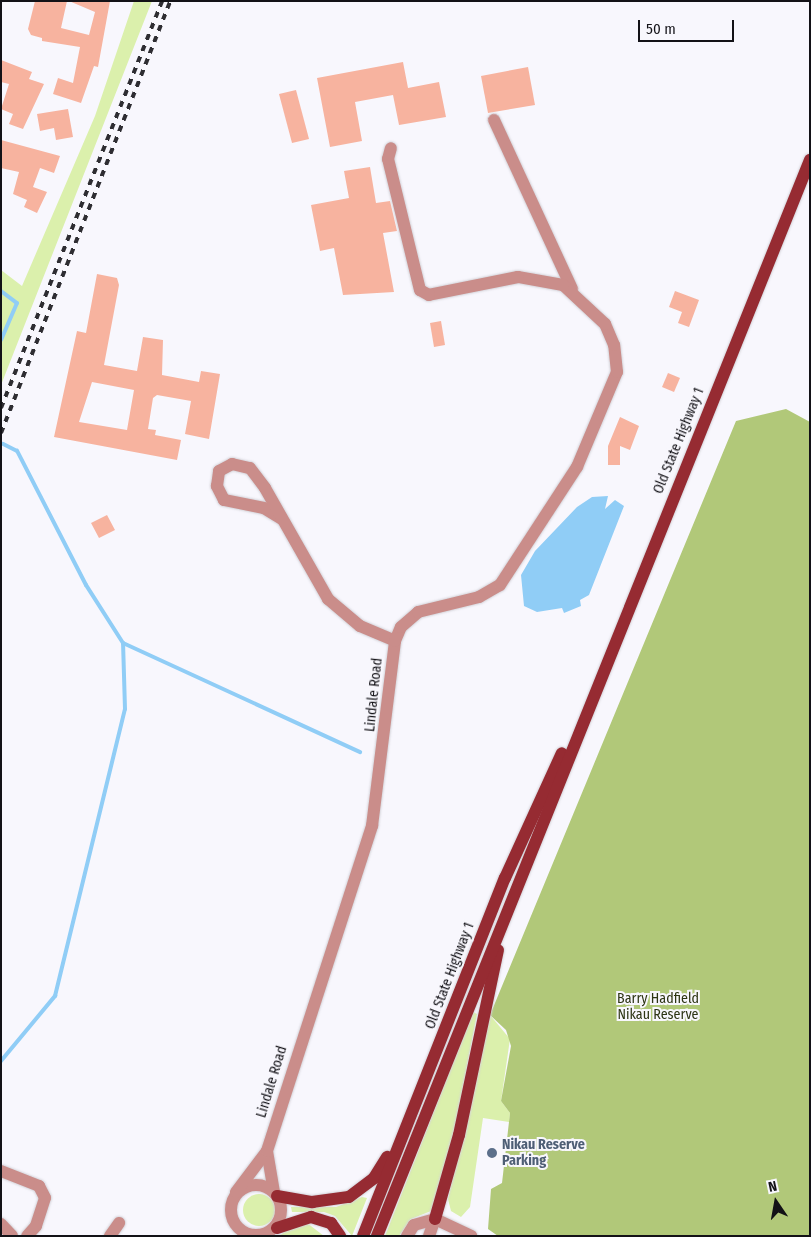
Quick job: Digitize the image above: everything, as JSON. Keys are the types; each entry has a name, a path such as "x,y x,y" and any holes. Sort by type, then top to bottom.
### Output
{"main road":[{"name":"Old State Highway 1","path":"377,1236 517,887 575,733 810,160"},
{"name":"Old State Highway 1","path":"363,1236 494,906 543,789 575,733"},
{"path":"435,1219 459,1135 484,1000 517,887"},
{"path":"276,1194 338,1201 360,1191 382,1167 494,906"},
{"path":"277,1228 311,1217 331,1223 340,1236"}],"street":[{"name":"Lindale Road","path":"236,1192 267,1151 372,826 395,641 401,627 418,612 479,597 500,585 593,437 616,372 614,345 605,324 572,289 494,120"},
{"path":"391,148 388,159 421,291 429,295 518,277 572,289"},
{"path":"282,519 264,508 224,500 217,486 219,470 232,464 250,468 282,519 315,581 336,608 360,626 395,641"},
{"path":"267,1151 281,1210 277,1228 258,1235 236,1225 230,1214 236,1192 255,1184 276,1194"},
{"path":"1,1171 39,1186 45,1198 36,1226 27,1236"},
{"path":"407,1236 414,1225 435,1219 472,1236"},
{"path":"429,1236 435,1219"},
{"path":"110,1236 119,1223"},
{"path":"1,1224 12,1236"}],"green space":[{"path":"134,1 152,1 1,385 1,270 22,286 95,116"},
{"name":"Barry Hadfield Nikau Reserve","path":"786,409 810,422 810,1236 498,1236 488,1229 491,1189 502,1183 510,1113 501,1101 511,1046 506,1030 490,1015 736,421"},
{"path":"473,1012 477,1014 453,1138 431,1211 411,1219 399,1236 385,1236"},
{"path":"490,1015 510,1039 501,1101 510,1113 509,1122 483,1118 470,1207 461,1217 451,1211 448,1199"},
{"path":"259,1194 265,1195 270,1199 274,1204 274,1216 270,1221 265,1225 259,1226 253,1225 248,1221 244,1216 243,1210 244,1204 248,1199 253,1195"},
{"path":"362,1197 367,1198 352,1236 335,1216 324,1212 292,1212 291,1207 336,1207"},
{"path":"307,1223 324,1236 279,1236 291,1227"}],"water":[{"path":"608,496 605,509 615,500 624,506 589,595 580,600 581,606 564,613 562,608 537,612 524,606 521,575 535,551 577,507 592,497"}],"building":[{"path":"35,1 67,1 61,28 89,35 95,12 69,1 110,1 98,67 94,66 81,103 53,94 58,78 73,83 80,47 42,41 42,38 31,35 28,29"},
{"path":"1,60 32,72 29,79 44,84 23,129 9,124 13,114 1,109 9,84 1,82"},
{"path":"403,62 408,88 439,82 446,117 399,125 393,95 355,102 362,141 330,147 317,78"},
{"path":"528,67 535,105 488,113 481,76"},
{"path":"296,90 309,139 292,143 279,94"},
{"path":"68,109 73,137 56,140 54,128 40,131 37,114"},
{"path":"1,140 60,156 54,173 40,168 33,187 47,192 37,213 24,207 27,200 13,194 19,172 1,168"},
{"path":"370,167 376,203 390,201 397,231 383,233 394,292 343,295 334,248 320,251 311,205 349,198 344,171"},
{"path":"97,274 117,278 119,285 104,365 137,371 143,337 163,340 162,375 199,382 201,371 220,374 209,439 185,434 191,401 157,395 153,398 148,429 156,430 155,435 181,440 177,460 54,437 77,331 86,333","holes":["92,382 134,390 127,430 79,422"]},
{"path":"675,291 699,300 689,327 678,323 682,312 669,307"},
{"path":"441,321 445,345 434,347 430,323"},
{"path":"668,373 680,378 674,392 662,387"},
{"path":"620,417 639,426 630,450 620,446 620,465 608,465 608,446"},
{"path":"107,515 115,530 99,538 91,523"}],"waterway":[{"path":"1,291 17,303 1,340"},
{"path":"1,1061 55,996 125,709 123,643 86,585 17,451 3,444"},
{"path":"123,643 360,752"}],"railway":[{"path":"1,408 162,1"},
{"path":"1,433 170,1"}],"place":[{"name":"Nikau Reserve Parking","path":"492,1153"}]}
